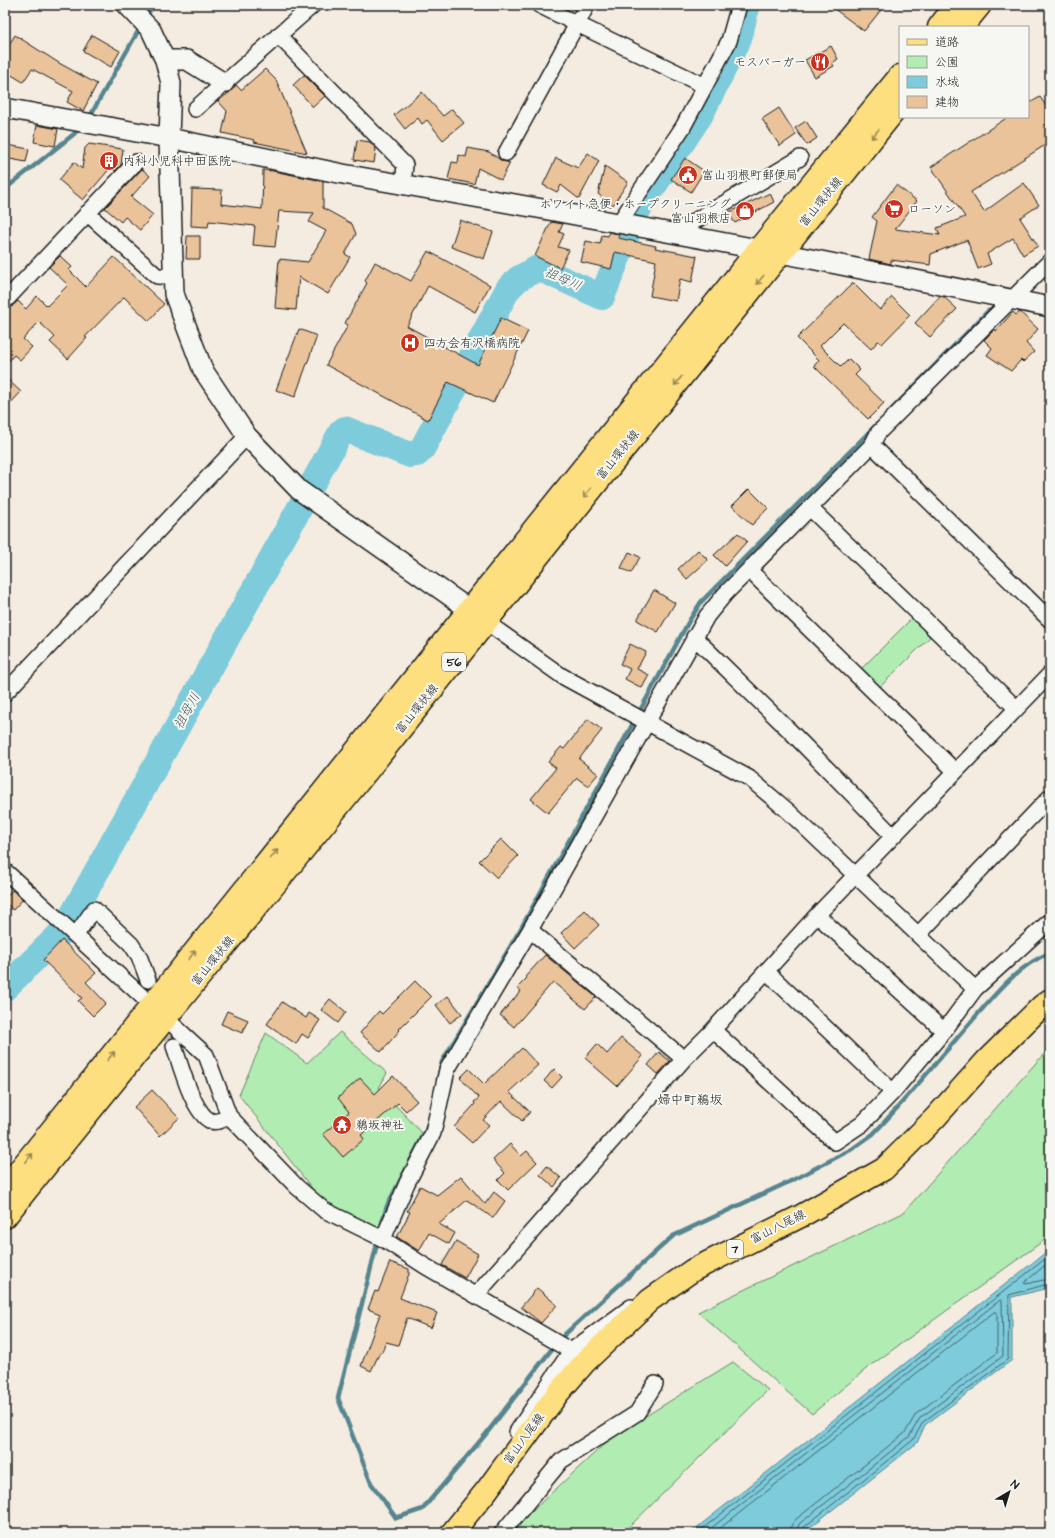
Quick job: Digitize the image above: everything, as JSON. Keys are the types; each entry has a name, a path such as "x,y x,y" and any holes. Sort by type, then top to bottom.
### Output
{"main road":[{"path":"940,26 956,5"},
{"path":"963,26 980,5"},
{"name":"富山環状線","path":"5,1217 159,1012 478,616 758,250 899,77"},
{"name":"富山環状線","path":"478,616 623,447 899,105"},
{"name":"富山八尾線","path":"452,1533 487,1490 558,1393 585,1362 650,1300 692,1270 801,1216 884,1169 935,1118 986,1060 1050,1000"},
{"name":"富山環状線","path":"5,1188 159,1012"}],"street":[{"path":"127,5 151,30 165,60 171,83 169,138 174,294 203,370 247,436 299,490 562,676 749,778 788,811 975,989"},
{"path":"195,108 313,5"},
{"path":"539,5 705,86"},
{"path":"506,154 587,5"},
{"path":"619,223 683,127 729,42 739,5"},
{"path":"278,35 405,165 403,184"},
{"path":"165,60 187,60 224,83"},
{"path":"5,108 169,138 343,174 619,223 1050,307"},
{"path":"673,234 800,158"},
{"path":"5,301 136,162"},
{"path":"87,213 157,276 173,276"},
{"path":"380,1237 433,1133 447,1070 530,930 707,616 724,594 872,445 878,433 1010,299 1050,261"},
{"path":"5,693 247,436"},
{"path":"872,445 1050,620"},
{"path":"810,508 1016,708"},
{"path":"749,570 955,771"},
{"path":"694,637 793,734 893,836"},
{"path":"476,1295 684,1059 713,1030 817,915 1050,674"},
{"path":"918,936 1050,797"},
{"path":"5,871 206,1055 229,1116 297,1187 324,1210 380,1237 425,1266 572,1351"},
{"path":"76,935 94,909 131,944 139,956 148,980"},
{"path":"817,915 944,1031"},
{"path":"713,1030 834,1142 862,1124 893,1092 944,1031 975,989 1050,922"},
{"path":"530,930 684,1059"},
{"path":"766,972 893,1092"},
{"path":"174,1046 193,1100 204,1115 212,1121 220,1121 229,1116"},
{"path":"487,1490 503,1453 572,1351 640,1301 670,1281 692,1270"},
{"path":"502,1533 561,1461 637,1413 655,1384"}],"green space":[{"path":"912,618 930,637 880,687 861,669"},
{"path":"340,1032 387,1073 379,1088 422,1133 383,1231 322,1201 239,1095 266,1033 307,1063"},
{"path":"1050,1047 1050,1236 866,1369 812,1414 698,1312 903,1213"},
{"path":"733,1362 768,1390 623,1533 511,1533 520,1522 612,1437"}],"water":[{"path":"1050,1249 1050,1295 1045,1289 1012,1297 1012,1360 925,1425 917,1443 803,1533 690,1533"}],"building":[{"path":"829,5 885,5 864,31"},
{"path":"15,35 59,63 97,84 83,111 67,102 73,91 32,69 23,82 5,71 5,51"},
{"path":"92,35 120,51 111,67 83,51"},
{"name":"モスバーガー","path":"831,46 838,59 832,63 834,66 815,77 805,60"},
{"path":"265,69 276,80 307,153 254,142 255,140 222,133 227,111 218,101 230,92 236,85 241,90"},
{"path":"304,75 325,96 313,107 293,85"},
{"path":"422,92 443,116 452,109 464,123 443,140 427,120 422,124 418,118 405,129 394,115"},
{"path":"1040,97 1050,112 1050,142 971,192 984,212 1024,183 1039,205 1020,218 1038,246 1023,255 1013,238 987,254 991,264 978,269 967,240 931,254 930,265 891,260 891,264 869,259 877,221 872,217 896,185 917,201 895,229 940,235 937,228 965,217 931,167 1006,118 1029,118 1029,103"},
{"path":"779,108 796,135 780,146 762,119"},
{"path":"806,121 817,138 807,145 795,128"},
{"path":"37,125 58,129 55,146 34,142"},
{"path":"357,140 370,142 376,149 374,163 354,160"},
{"path":"89,144 123,149 121,165 115,171 111,167 83,200 59,180 74,162 82,169 85,148"},
{"path":"7,145 29,149 26,162 5,158"},
{"path":"468,148 489,152 502,161 510,163 501,180 478,168 474,184 448,179 452,162 458,163 459,155 466,157"},
{"path":"588,153 599,161 579,199 561,185 557,192 543,185 556,158 578,168"},
{"name":"富山羽根町郵便局","path":"685,158 704,171 691,192 671,179"},
{"path":"605,166 628,182 613,205 598,194"},
{"path":"142,169 150,176 131,197 153,215 140,230 125,217 121,222 105,208"},
{"path":"263,170 323,181 323,208 352,224 356,234 345,254 350,257 328,294 299,277 296,310 275,308 279,259 308,262 326,231 309,222 314,213 279,211 275,247 253,245 255,226 209,221 208,227 191,226 192,189 222,190 221,204 262,209"},
{"name":"ホワイト急便・ホープクリーニング 富山羽根店","path":"770,193 774,202 735,223 728,213"},
{"path":"460,220 493,232 484,259 451,247"},
{"path":"551,222 563,224 559,232 564,234 558,247 569,250 560,268 535,256"},
{"path":"609,232 619,234 618,238 656,246 655,248 697,256 692,282 680,279 676,301 650,296 656,261 615,252 611,269 581,262 586,241 600,244 602,235 608,236"},
{"path":"187,236 200,236 200,259 186,259"},
{"path":"428,251 490,285 475,312 428,286 407,326 478,365 501,318 528,331 493,403 448,382 428,420 326,365 348,325 345,323 367,283 365,281 375,262 411,281"},
{"path":"60,256 72,267 69,270 86,287 114,257 164,304 149,321 124,297 85,337 87,338 68,359 50,342 55,337 39,322 23,339 32,347 20,360 14,355 5,365 5,310 18,301 26,309 37,296 47,306 68,285 49,267"},
{"path":"853,283 880,310 892,297 910,315 882,344 878,341 871,349 843,323 820,346 841,367 849,359 860,370 855,375 884,403 868,419 814,366 819,360 797,338"},
{"path":"940,296 944,297 957,309 930,337 915,323"},
{"path":"1013,312 1016,315 1020,312 1038,329 1026,343 1034,352 1023,362 1021,360 1011,371 987,355 992,348 984,340 995,329 996,331"},
{"path":"299,329 317,336 295,397 276,390"},
{"path":"5,377 21,392 5,409"},
{"path":"749,489 768,508 752,525 732,506"},
{"path":"738,533 747,541 725,566 714,555"},
{"path":"698,550 708,560 687,579 678,569"},
{"path":"629,552 640,557 631,573 621,568"},
{"path":"654,590 675,603 658,632 637,620"},
{"path":"630,644 646,652 637,669 649,675 642,688 625,679 630,669 620,664"},
{"path":"588,719 602,730 579,759 598,774 588,786 577,778 548,813 531,799 556,768 548,762 561,747 564,749"},
{"path":"501,839 518,856 497,878 479,861"},
{"path":"12,890 23,899 13,910 5,903 5,898"},
{"path":"585,910 599,925 575,948 561,933"},
{"path":"62,940 96,973 86,982 106,1003 93,1016 78,1001 82,998 43,960"},
{"path":"545,955 596,997 585,1009 553,982 514,1027 500,1015 521,991 517,988 527,978 525,977"},
{"path":"415,981 431,997 399,1029 400,1030 381,1052 360,1033 379,1011 382,1014"},
{"path":"448,996 462,1014 450,1023 436,1005"},
{"path":"330,999 346,1012 338,1023 321,1010"},
{"path":"282,1002 306,1018 309,1013 320,1020 308,1038 302,1034 296,1044 267,1024"},
{"path":"227,1011 248,1020 242,1033 221,1024"},
{"path":"621,1038 643,1056 617,1086 585,1058 597,1044 607,1054"},
{"path":"522,1048 538,1065 509,1092 530,1112 522,1121 501,1101 483,1120 489,1125 472,1143 454,1127 479,1098 460,1078 469,1069 484,1084"},
{"path":"659,1052 670,1061 658,1074 648,1065"},
{"path":"554,1069 562,1077 552,1088 544,1081"},
{"path":"393,1076 417,1101 406,1111 398,1103 361,1135 364,1139 343,1157 323,1134 349,1112 338,1098 360,1078 375,1094"},
{"path":"152,1090 179,1118 160,1136 134,1107"},
{"path":"510,1144 521,1156 527,1151 537,1162 508,1190 498,1180 505,1173 493,1160"},
{"path":"547,1166 561,1178 554,1187 540,1175"},
{"path":"461,1176 485,1204 494,1192 505,1201 493,1218 467,1200 439,1224 455,1233 449,1244 429,1233 419,1251 397,1237 410,1212 407,1211 420,1186 437,1195"},
{"path":"456,1241 478,1254 465,1278 442,1265"},
{"path":"390,1262 409,1269 409,1274 400,1298 437,1313 431,1328 407,1318 398,1345 386,1342 371,1371 361,1366 380,1314 368,1309 375,1291 378,1292"},
{"path":"537,1288 557,1305 541,1323 521,1307"}],"waterway":[{"path":"146,17 153,5"},
{"name":"祖母川","path":"311,487 341,432 345,429 410,455 417,454 422,449 508,289 518,279 538,268 602,297 635,215 701,114 731,54 740,35 747,5"},
{"path":"89,118 141,26"},
{"path":"5,189 81,127"},
{"path":"887,414 988,311"},
{"path":"438,1079 442,1062 520,930 689,621 701,602 876,425"},
{"name":"祖母川","path":"70,919 303,502"},
{"name":"祖母川","path":"5,988 61,933"},
{"path":"564,1335 673,1236 793,1180 852,1149 873,1134 908,1096 1003,986 1026,966 1050,953"},
{"path":"379,1233 387,1206 426,1130 428,1123"},
{"path":"378,1240 338,1398 371,1483 396,1518 423,1509 486,1434 551,1350"}],"tunnel":[{"path":"162,1013 174,1046"}],"place":[{"name":"モスバーガー","path":"820,62"},
{"name":"内科小児科中田医院","path":"109,161"},
{"name":"富山羽根町郵便局","path":"688,175"},
{"name":"ローソン","path":"894,209"},
{"name":"ホワイト急便・ホープクリーニング 富山羽根店","path":"745,211"},
{"name":"四方会有沢橋病院","path":"410,343"},
{"name":"鵜坂神社","path":"342,1125"}],"district":[{"name":"婦中町鵜坂","path":"690,1100"}]}
